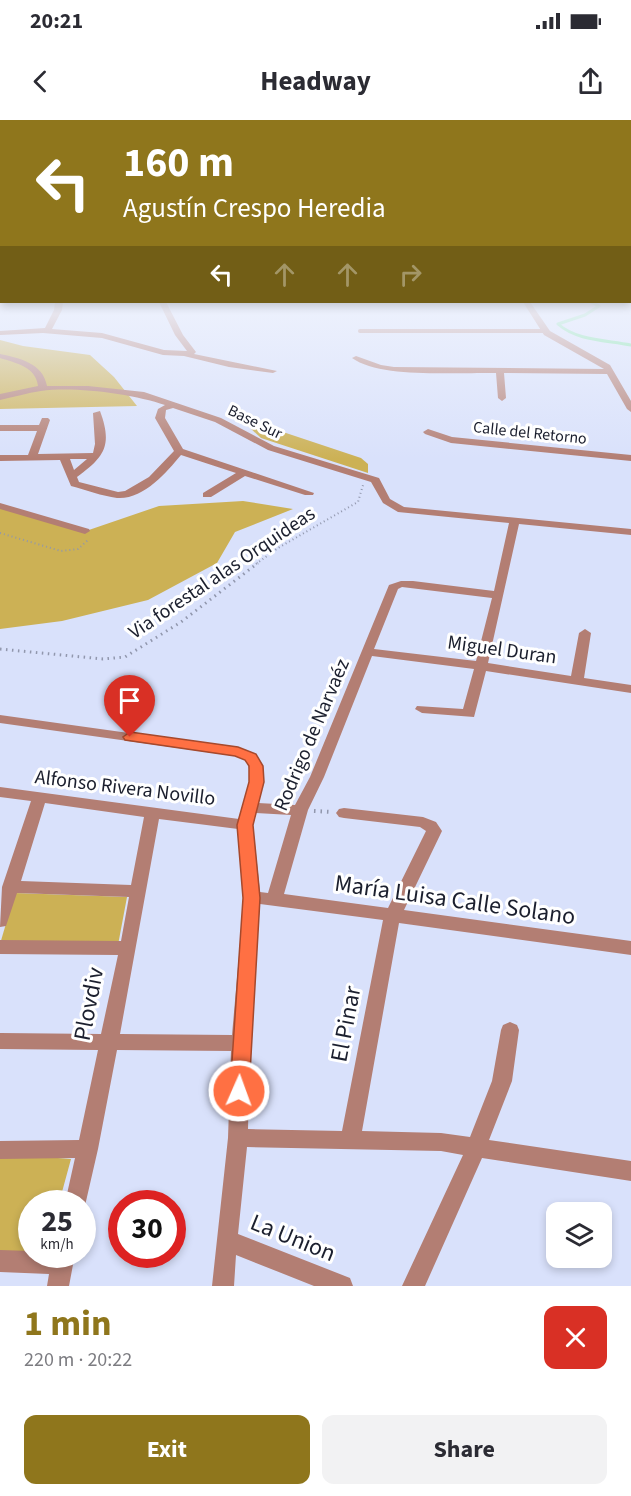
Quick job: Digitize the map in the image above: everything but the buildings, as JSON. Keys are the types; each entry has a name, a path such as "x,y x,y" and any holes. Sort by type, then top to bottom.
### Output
{"street":[{"path":"158,350 185,354 229,365 273,371"},
{"path":"185,354 191,350"},
{"path":"577,350 604,364 611,372 631,409"},
{"path":"0,356 34,368 39,373 43,388"},
{"path":"356,358 379,367 394,369 611,372"},
{"path":"500,370 502,398"},
{"name":"Base Sur","path":"0,397 43,388 141,394 235,428 271,448 362,474 375,480 382,489 382,497 388,505 402,510 631,532"},
{"path":"172,405 162,409 160,418 180,451 309,493"},
{"path":"73,475 97,456 101,450 97,413"},
{"path":"0,428 44,424 32,457"},
{"name":"Calle del Retorno","path":"428,432 451,440 631,458"},
{"path":"64,457 77,485 125,495 156,476 180,451"},
{"path":"0,458 97,456"},
{"path":"207,495 244,472"},
{"path":"0,506 85,531"},
{"path":"422,709 469,714 515,520"},
{"name":"Rodrigo de Narvaéz","path":"274,899 300,810 317,777 393,587 400,584 413,584 499,595"},
{"path":"577,681 585,633"},
{"name":"Miguel Duran","path":"367,652 481,666 631,689"},
{"path":"0,718 238,752 251,757 256,766 256,782 245,825 252,898 241,1043 238,1138 225,1240 223,1286"},
{"name":"Alfonso Rivera Novillo","path":"0,792 245,825"},
{"path":"0,921 39,799"},
{"path":"250,808 300,810"},
{"name":"El Pinar","path":"344,813 423,822 431,826 434,831 393,917 350,1140"},
{"name":"Plovdiv","path":"79,1190 128,948 136,891 152,814"},
{"path":"10,887 136,891"},
{"name":"María Luisa Calle Solano","path":"252,898 274,899 631,948"},
{"path":"0,947 128,948"},
{"path":"413,1286 477,1146 502,1081 510,1030"},
{"path":"0,1041 241,1043"},
{"path":"238,1138 441,1142 631,1171"},
{"path":"0,1150 88,1149"},
{"name":"La Union","path":"225,1240 342,1286"},
{"path":"0,1261 18,1260"},
{"path":"58,1286 61,1268"}],"path":[{"name":"Via forestal alas Orquideas","path":"0,649 103,659 125,657 182,622 278,548 357,502 362,493 362,474"},
{"path":"0,533 61,551 72,552 89,539 89,534 85,531"},
{"path":"300,810 344,813"}],"shaded area":[{"path":"0,350 56,350 90,355 114,377 137,406 0,409"},
{"path":"262,425 361,458 368,464 368,473 261,438 248,426"},
{"path":"243,501 293,509 235,532 217,563 148,600 62,621 0,629 0,508 83,532 159,506"},
{"path":"15,893 127,897 118,945 0,944"},
{"path":"0,1156 71,1159 63,1190 18,1190 18,1253 0,1254"}],"route":[{"path":"130,737 238,752 251,757 256,766 256,782 245,825 252,898 239,1091"}]}
